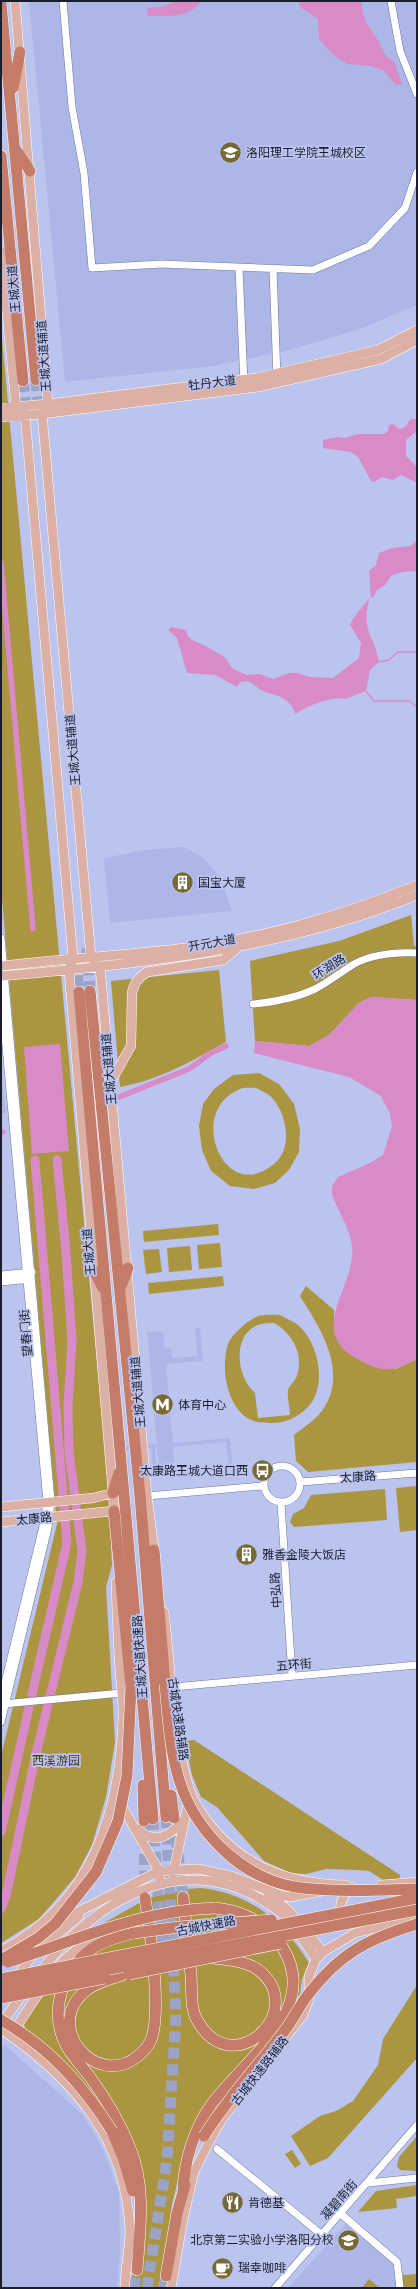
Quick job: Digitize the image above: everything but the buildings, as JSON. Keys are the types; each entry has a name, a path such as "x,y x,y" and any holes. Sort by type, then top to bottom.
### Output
{"highway":[{"name":"王城大道","path":"1,3 36,380"},
{"path":"10,103 20,52"},
{"path":"14,148 30,171"},
{"name":"王城大道","path":"1,156 23,381"},
{"name":"王城大道","path":"119,1510 120,1467 105,1291 85,991 120,1290 137,1466 144,1496"},
{"path":"120,1290 128,1268"},
{"path":"94,1271 105,1291"},
{"path":"113,1493 120,1467"},
{"name":"王城大道快速路","path":"144,1496 151,1630 160,1745 175,1818"},
{"path":"1,1960 38,1938 55,1924 96,1872 118,1821 127,1776 131,1686 122,1576 119,1510"},
{"name":"王城大道快速路","path":"119,1510 136,1632 148,1746 144,1822"},
{"path":"151,1630 154,1550"},
{"path":"154,1550 169,1685 170,1740 178,1777 185,1798 200,1825 216,1843 240,1864 268,1879 301,1888 417,1889"},
{"path":"122,1576 136,1632"},
{"path":"183,1897 192,2001 196,2019 207,2034 222,2042 234,2045 248,2043 261,2035 270,2024 275,2009 274,1993 267,1979 257,1969 237,1961 213,1958"},
{"path":"122,1975 89,1988 76,2000 69,2015 70,2029 74,2044 86,2056 101,2064 113,2066 133,2060 146,2049 152,2038 155,2006 151,1941 145,1898"},
{"name":"古城快速路","path":"1,1979 417,1898"},
{"path":"1,1964 140,1918 189,1909 215,1908 233,1910 250,1916 269,1931 277,1940 287,1956 293,1979 291,2002 282,2023 211,2106 199,2126 184,2170 183,2191 166,2276"},
{"name":"古城快速路","path":"1,1990 384,1915 417,1910"},
{"path":"1,1998 213,1958 334,1932 384,1915"},
{"path":"137,2270 141,2206 139,2185 131,2149 115,2114 65,2043 59,2016 59,2000 64,1982 92,1949 116,1937 179,1927 324,1917"},
{"path":"183,2191 204,2136 223,2105 284,2033 306,1997 328,1970 352,1950 395,1930 417,1924"},
{"path":"1,2020 40,2045 72,2075 94,2102 112,2131 123,2157 134,2193 138,2255"}],"main road":[{"name":"王城大道辅道","path":"15,1 48,404 42,414 91,957"},
{"path":"1,250 16,407 25,415"},
{"name":"牡丹大道","path":"277,378 378,350 417,330"},
{"name":"牡丹大道","path":"1,417 42,414 244,384 381,359 417,340"},
{"name":"牡丹大道","path":"1,408 244,384"},
{"name":"王城大道辅道","path":"25,415 73,958 69,970 113,1493 119,1510 117,1626 122,1693"},
{"name":"开元大道","path":"2,966 178,949 236,939 318,919 417,885"},
{"name":"开元大道","path":"3,976 179,958 238,948 320,928 417,895"},
{"path":"110,1083 116,1069 131,1046 132,993 133,985 138,979 147,972 223,960 238,948"},
{"path":"91,957 100,967"},
{"name":"王城大道辅道","path":"100,967 128,1268 144,1496 154,1550"},
{"name":"太康路","path":"1,1507 94,1498 113,1493"},
{"name":"太康路","path":"1,1522 119,1510"},
{"name":"古城快速路辅路","path":"169,1685 178,1738 190,1792 202,1815 224,1842 243,1857 273,1873 299,1880 338,1885 417,1882"},
{"path":"23,1939 50,1917 87,1870 99,1847 115,1794 123,1719 122,1693"},
{"path":"144,1822 144,1835 154,1837 169,1836 175,1818 190,1792"},
{"path":"115,1794 144,1822 160,1871 161,1882"},
{"path":"173,1881 175,1818"},
{"path":"254,1863 261,1888 288,1910 319,1956"},
{"path":"1,1951 160,1871 198,1869 246,1881 280,1895 300,1896 338,1885"},
{"path":"1,2024 48,1961 80,1927 113,1904 161,1882 214,1882 250,1892 282,1914 319,1956"},
{"path":"355,1885 344,1894 340,1913 344,1926 355,1933"},
{"path":"1,2002 32,1956 65,1927 102,1900"},
{"path":"319,1956 355,1933 417,1918"},
{"path":"27,2046 19,2033 19,2022 65,1958 80,1947 96,1940 116,1937"},
{"name":"古城快速路辅路","path":"171,2288 183,2219 194,2172 222,2119 303,2015 309,1999 309,1976 319,1956"},
{"path":"1,2029 27,2046 66,2083 94,2117 112,2146 126,2194 130,2231 125,2288"}],"street":[{"path":"63,1 72,107 84,172 92,268 160,264 312,270 369,246 405,208 417,172"},
{"path":"391,1 400,51 417,94"},
{"path":"239,268 244,384"},
{"path":"273,269 277,378"},
{"name":"望春门街","path":"1,938 2,966 30,1276"},
{"name":"环湖路","path":"253,1004 285,1000 303,994 325,984 356,963 370,958 388,953 417,953"},
{"name":"望春门街","path":"1,991 53,1501 2,1702 1,1722"},
{"path":"1,1275 30,1276"},
{"path":"1,1282 30,1276"},
{"path":"278,1467 290,1468 295,1472 300,1482 297,1494 293,1499 281,1503 269,1498 264,1486 266,1474 278,1467"},
{"name":"太康路","path":"300,1482 417,1473"},
{"path":"144,1496 264,1486"},
{"name":"中弘路","path":"281,1503 292,1676"},
{"name":"五环街","path":"169,1685 417,1665"},
{"path":"2,1702 122,1693"},
{"name":"凝碧南街","path":"276,2288 368,2184 417,2125"},
{"path":"217,2149 322,2235"},
{"path":"368,2184 417,2178"},
{"path":"341,2214 396,2262 400,2288"}],"shaded area":[{"name":"洛阳理工学院王城校区","path":"29,1 417,1 417,305 360,329 286,351 213,366 65,382"},
{"path":"177,1 201,1 196,7 184,14 170,16 148,16 147,8 161,7"},
{"path":"298,1 362,1 363,13 367,23 386,56 394,61 402,84 396,85 384,71 371,66 347,64 331,53 319,39 318,19 300,7"},
{"path":"411,419 417,419 417,431 406,440 406,456 417,467 417,483 401,475 393,480 382,477 374,482 371,481 358,457 351,452 323,448 323,440 338,437 345,438 357,434 384,434 388,431 389,425 393,424 400,429 405,427"},
{"path":"417,540 417,571 402,572 391,576 385,585 376,591 374,597 371,598 369,571 376,565 379,553 392,548 411,546"},
{"path":"370,597 366,618 379,662 370,670 366,691 345,699 340,698 321,702 307,707 297,713 295,713 293,707 286,700 263,691 247,681 240,682 237,687 215,675 187,673 177,638 168,630 171,627 186,630 188,636 192,640 206,646 226,658 231,667 247,675 260,674 273,679 289,673 298,673 309,677 333,678 359,658 361,643 350,625 354,617"},
{"path":"184,847 204,858 221,879 232,911 110,923 104,858 146,850"},
{"path":"371,997 417,1000 417,1359 401,1366 389,1369 377,1368 361,1361 344,1349 335,1337 334,1323 336,1308 347,1278 351,1262 352,1246 346,1227 332,1195 332,1186 338,1177 370,1163 383,1155 392,1126 390,1114 381,1096 349,1077 254,1053 255,1041 309,1046 329,1035 359,1003"},
{"path":"60,1044 69,1151 32,1154 24,1047"},
{"path":"1,1074 6,1113 1,1114"},
{"path":"195,1328 200,1328 203,1361 166,1364 173,1443 230,1438 233,1469 229,1469 226,1442 173,1447 175,1472 160,1474 157,1448 155,1448 157,1469 153,1470 151,1448 98,1452 94,1449 157,1444 147,1332 163,1331 166,1358 165,1348 171,1347 172,1358 197,1356"},
{"path":"5,2045 83,2115 103,2149 119,2193 120,2253 117,2288 1,2288 1,2049"},
{"name":"北京第二实验小学洛阳分校","path":"346,2224 396,2265 398,2288 288,2288"}],"green space":[{"name":"西溪游园","path":"1,328 108,1481 112,1565 106,1587 115,1742 106,1797 92,1845 75,1877 39,1919 1,1943 1,1756 57,1524 1,888"},
{"path":"411,915 414,946 417,946 417,1000 371,997 359,1003 329,1035 309,1046 255,1041 250,961 339,941"},
{"path":"219,970 226,1042 188,1063 162,1075 120,1087 111,981"},
{"path":"259,1073 279,1084 294,1104 300,1129 299,1152 289,1170 275,1183 254,1189 230,1186 211,1171 202,1150 199,1126 203,1104 214,1089 233,1075","holes":["242,1088 256,1088 269,1095 280,1109 286,1128 286,1138 281,1156 275,1163 257,1173 241,1173 228,1165 218,1152 214,1135 215,1117 223,1102 238,1090"]},
{"path":"218,1224 219,1235 144,1242 143,1231"},
{"path":"220,1243 222,1267 199,1269 197,1245"},
{"path":"190,1246 192,1270 169,1272 167,1248"},
{"path":"159,1249 162,1272 146,1274 143,1250"},
{"path":"223,1276 224,1286 149,1294 148,1283"},
{"path":"306,1286 334,1310 334,1327 396,1369 417,1359 417,1462 308,1472 296,1461 294,1435 314,1419 324,1408 331,1394 333,1379 332,1364 323,1335 300,1296"},
{"path":"264,1315 280,1315 298,1325 311,1343 316,1354 318,1365 319,1377 317,1389 314,1399 299,1415 285,1421 274,1423 257,1422 245,1416 237,1409 232,1399 228,1388 225,1365 228,1344 233,1336 252,1319","holes":["274,1323 291,1338 298,1352 299,1359 299,1367 296,1377 288,1390 290,1415 258,1418 255,1393 244,1377 241,1366 241,1345 245,1336 251,1329 261,1324"]},
{"path":"417,1486 417,1530 400,1532 396,1488"},
{"path":"385,1489 387,1520 294,1527 290,1522 293,1514 304,1508 311,1495"},
{"path":"194,1740 400,1875 400,1879 383,1880 369,1871 357,1870 326,1869 306,1874 291,1873 264,1861 217,1807 201,1797 192,1775 185,1741"},
{"path":"201,1888 219,1891 235,1896 264,1912 288,1935 309,1963 302,1979 300,1994 266,2038 242,2062 184,2156 172,2204 161,2288 131,2288 141,2182 21,2029 22,2025 65,1964 102,1924 148,1898 186,1889"},
{"path":"417,1985 417,2058 328,2158 310,2166 291,2136 320,2116 336,2111 353,2101 378,2065 383,2039"},
{"path":"417,2136 417,2171 400,2170 397,2166 399,2157"},
{"path":"292,2150 301,2164 295,2168 285,2154"},
{"path":"417,2185 417,2196 396,2199 397,2208 358,2212 376,2191"},
{"path":"417,2274 417,2288 403,2288 403,2275"},
{"path":"369,2279 380,2288 362,2288"}],"waterway":[{"path":"1,563 33,929"},
{"path":"379,662 389,660 398,652 417,652"},
{"path":"366,691 374,701 409,701 417,707"},
{"path":"119,1097 189,1069 211,1053 226,1046"},
{"path":"32,1694 67,1543 35,1160"},
{"path":"1,1909 6,1896 35,1758 78,1582 82,1551 69,1452 68,1405 72,1341 66,1252 57,1160"},
{"path":"1,1832 29,1707"}],"tunnel":[{"path":"36,380 39,415"},
{"path":"23,381 27,416"},
{"path":"87,948 90,991"},
{"path":"76,959 79,992"},
{"path":"147,2288 167,2160 176,2016 166,1817"},
{"path":"153,1819 159,1909 165,1956"},
{"path":"174,1820 183,1897"},
{"path":"144,1821 145,1888"},
{"path":"134,2288 137,2270"},
{"path":"163,2288 166,2276"}],"place":[{"name":"洛阳理工学院王城校区","path":"230,153"},
{"name":"国宝大厦","path":"183,883"},
{"name":"体育中心","path":"162,1405"},
{"name":"太康路王城大道口西","path":"263,1471"},
{"name":"雅香金陵大饭店","path":"247,1555"},
{"name":"肯德基","path":"233,2203"},
{"name":"北京第二实验小学洛阳分校","path":"349,2240"},
{"name":"瑞幸咖啡","path":"223,2268"}]}
